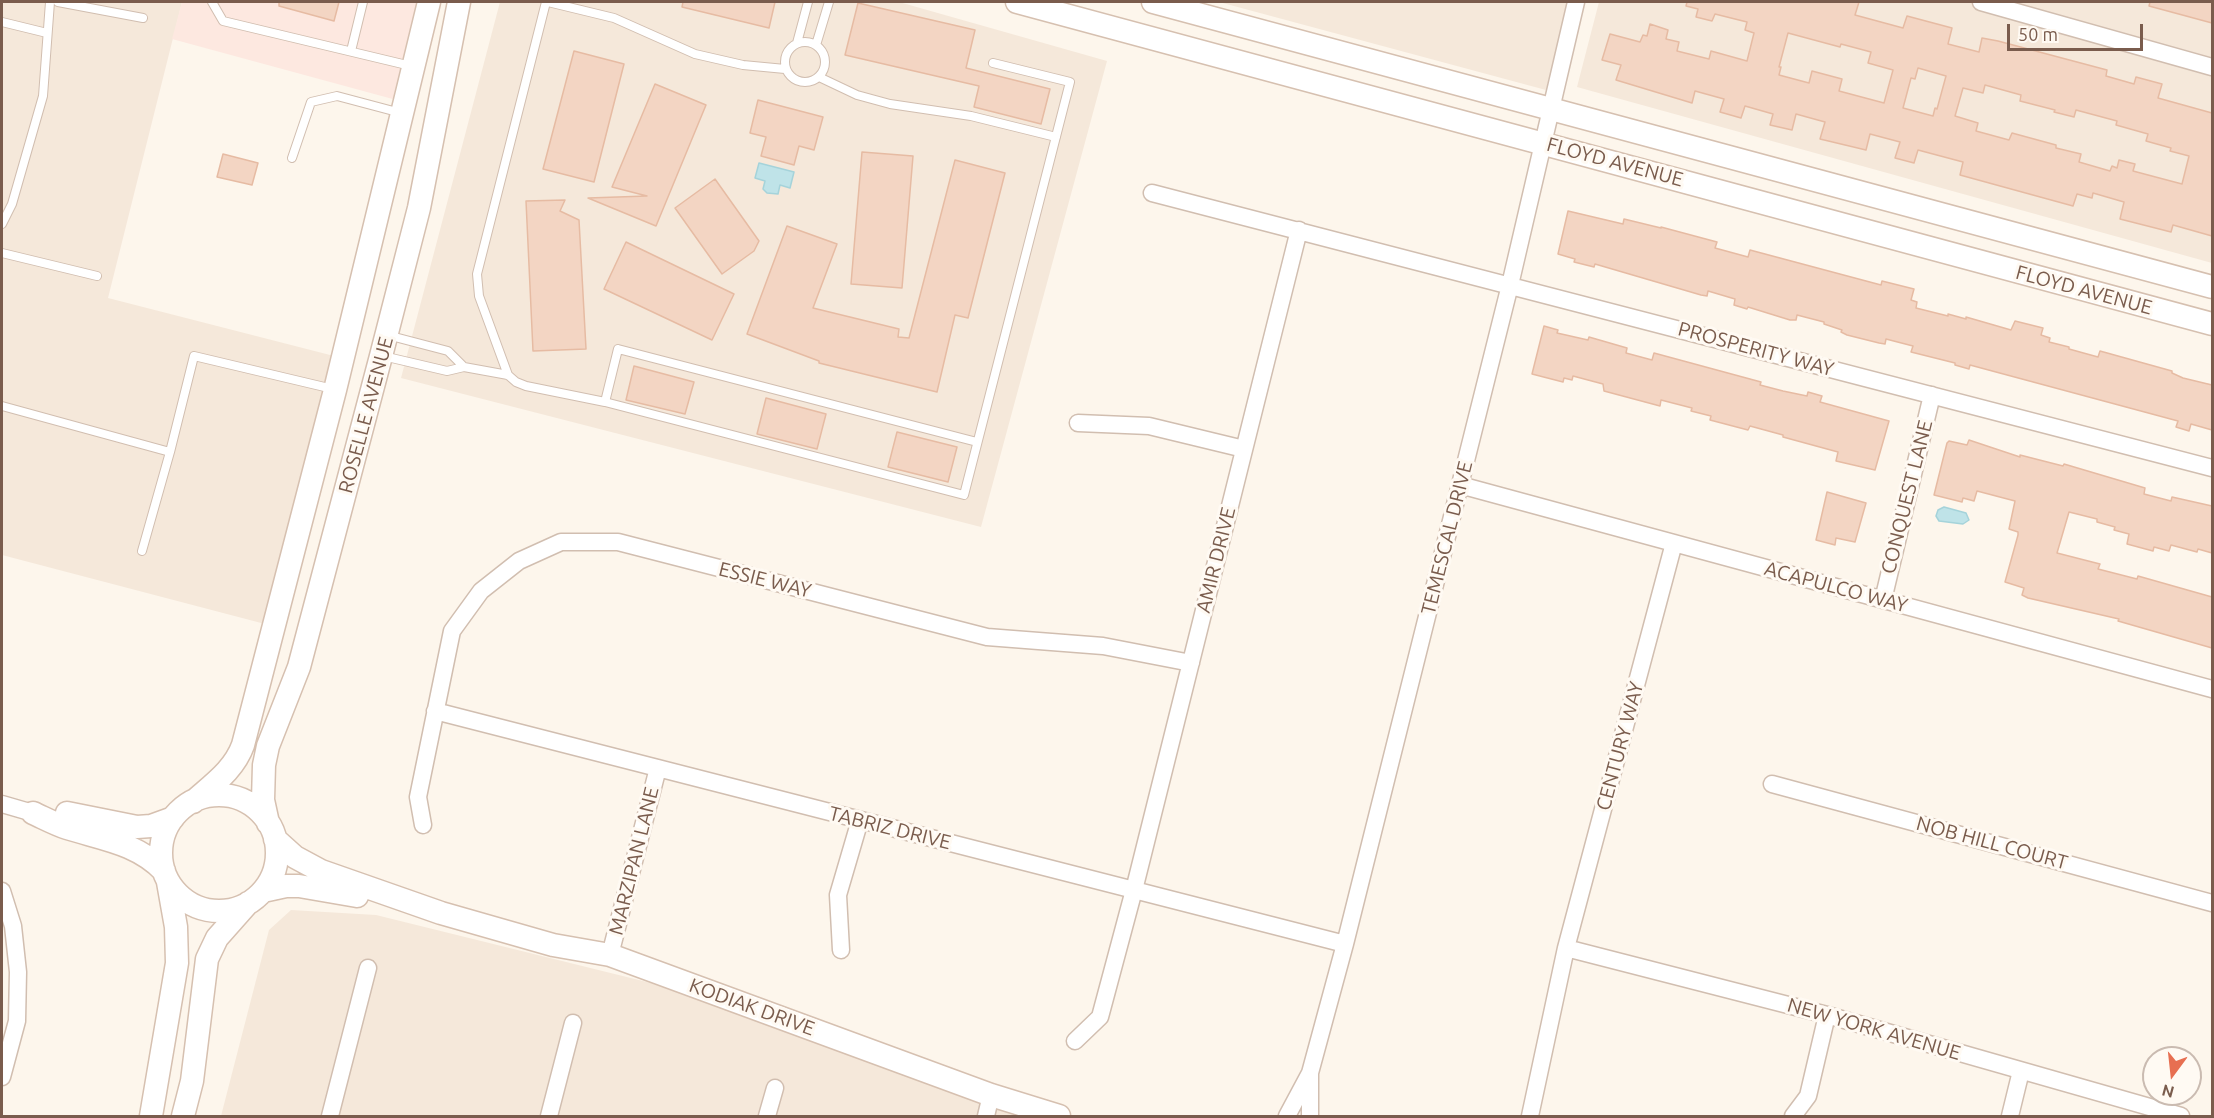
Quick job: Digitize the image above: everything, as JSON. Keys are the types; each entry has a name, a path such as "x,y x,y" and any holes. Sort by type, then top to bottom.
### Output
{"street":[{"name":"ROSELLE AVENUE","path":"193,802 226,773 240,754 243,745 334,390 429,2"},
{"name":"ROSELLE AVENUE","path":"272,831 263,800 264,765 268,746 299,667 384,345 419,208 459,2"},
{"name":"FLOYD AVENUE","path":"1017,2 2212,324"},
{"name":"FLOYD AVENUE","path":"1153,2 1210,13 2212,287"},
{"name":"TEMESCAL DRIVE","path":"1287,1116 1310,1073 1345,944 1545,143 1576,2"},
{"path":"1981,2 2212,67"},
{"name":"PROSPERITY WAY","path":"1152,193 2212,468"},
{"name":"AMIR DRIVE","path":"1075,1041 1100,1017 1134,890 1299,230"},
{"name":"CONQUEST LANE","path":"1882,600 1932,395"},
{"path":"1078,423 1149,426 1244,449"},
{"name":"ACAPULCO WAY","path":"1460,485 2212,689"},
{"name":"ESSIE WAY","path":"423,825 418,797 452,631 481,591 519,561 561,542 618,542 987,637 1103,645 1191,663"},
{"name":"CENTURY WAY","path":"1530,1116 1566,948 1674,543"},
{"name":"TABRIZ DRIVE","path":"435,711 1345,944"},
{"name":"MARZIPAN LANE","path":"610,955 658,768"},
{"name":"NOB HILL COURT","path":"1772,784 2212,903"},
{"path":"33,813 68,813 137,827 151,826 173,818 193,802 211,796 235,798 254,808 272,831 276,854 274,870 256,897 217,938 207,959 192,1081 183,1116"},
{"path":"2,804 33,813 65,827 117,841 136,850 150,858 182,898 200,908 214,911 228,910 256,897"},
{"path":"151,1116 177,963 176,927 161,851 162,841 173,818"},
{"path":"841,950 838,895 860,820"},
{"name":"KODIAK DRIVE","path":"272,831 295,857 311,867 441,913 553,945 610,955 989,1106 1059,1116"},
{"name":"KODIAK DRIVE","path":"256,897 286,886 299,886 441,913"},
{"path":"2,891 13,926 18,972 17,1022 2,1077"},
{"name":"NEW YORK AVENUE","path":"1566,948 1827,1015 2181,1116"},
{"path":"330,1116 368,968"},
{"path":"1793,1116 1808,1096 1827,1015"},
{"path":"549,1116 573,1023"},
{"path":"2010,1116 2021,1071"},
{"name":"TEMESCAL DRIVE","path":"1310,1073 1310,1116"},
{"path":"767,1116 775,1088"}],"lane":[{"path":"2,224 12,204 43,96 50,2"},
{"path":"58,2 143,18"},
{"path":"212,2 223,21 413,66"},
{"path":"351,51 363,2"},
{"path":"785,69 743,65 695,54 614,18 547,2 477,274 479,296 508,375 516,382 526,386 605,402 963,495 1070,82 993,63"},
{"path":"797,43 816,45 824,54 824,70 812,81 804,82 790,76 785,69 785,54 797,43 808,2"},
{"path":"816,45 829,2"},
{"path":"2,22 47,33"},
{"path":"819,77 857,95 890,104 971,116 1056,137"},
{"path":"292,158 311,102 337,96 401,113"},
{"path":"2,253 97,276"},
{"path":"384,345 447,371 464,367 508,375"},
{"path":"384,345 448,351 464,367"},
{"path":"605,402 618,349 977,442"},
{"path":"142,551 194,356 334,390"},
{"path":"2,406 170,452"}],"shaded area":[{"path":"2,2 182,2 108,298 334,356 265,624 2,555"},
{"path":"182,2 423,2 400,101 172,39"},
{"path":"500,2 899,2 1107,61 981,527 401,378"},
{"path":"1219,2 1568,2 1546,90"},
{"path":"1599,2 2212,2 2212,263 1577,87"},
{"path":"291,910 376,915 651,983 1019,1116 221,1116 269,930"}],"water":[{"path":"759,163 794,172 790,188 780,185 778,194 767,193 763,189 765,181 755,178"},
{"path":"1944,507 1966,513 1969,520 1963,524 1939,521 1936,516 1938,510"}],"building":[{"path":"279,2 339,2 334,21 279,6"},
{"path":"683,2 775,2 769,28 682,7"},
{"path":"1687,2 1859,2 1855,15 1903,28 1907,16 1952,28 1948,44 1979,52 1982,38 2107,70 2106,76 2134,84 2136,77 2162,84 2158,98 2212,113 2212,236 2173,225 2171,232 2120,219 2124,202 2093,193 2092,198 2077,194 2073,206 1960,175 1963,162 1918,150 1914,163 1895,158 1900,142 1870,134 1866,150 1820,139 1825,122 1796,114 1792,130 1770,125 1773,114 1745,106 1741,118 1720,112 1724,99 1695,91 1692,103 1616,80 1621,65 1602,60 1610,34 1640,42 1643,35 1647,36 1650,24 1668,30 1666,39 1679,42 1677,51 1709,59 1711,51 1747,61 1754,33 1745,30 1747,22 1715,14 1712,21 1696,17 1698,9 1686,6","holes":["1788,33 1840,47 1841,44 1871,52 1868,63 1893,70 1884,103 1839,91 1842,79 1812,71 1809,83 1779,75","1918,68 1946,76 1933,116 1903,108 1911,78 1915,79","1985,85 2021,95 2020,101 2055,110 2054,112 2074,117 2076,110 2117,121 2116,125 2148,134 2146,141 2189,156 2182,184 2133,171 2135,164 2119,160 2117,168 2112,166 2110,171 2079,162 2081,154 2056,148 2056,145 2012,133 2009,140 1976,131 1978,123 1955,116 1963,88 1983,93"]},
{"path":"2150,2 2212,2 2212,23 2149,6"},
{"path":"858,3 975,30 966,68 1050,89 1041,124 974,107 979,86 845,55"},
{"path":"574,51 624,64 594,182 543,169"},
{"path":"655,84 706,105 656,226 588,198 647,196 612,187"},
{"path":"758,100 823,117 814,150 799,146 794,165 761,156 766,137 750,133"},
{"path":"862,152 913,156 902,288 851,284"},
{"path":"223,154 258,163 252,185 217,177"},
{"path":"955,160 1005,173 968,318 955,315 937,392 819,363 819,361 747,334 787,226 837,244 813,308 899,329 898,337 909,338"},
{"path":"715,179 759,241 754,251 722,274 675,208"},
{"path":"565,200 560,211 579,220 586,349 533,351 526,201"},
{"path":"1568,211 1623,224 1624,219 1661,227 1717,242 1715,248 1748,257 1750,250 1881,285 1882,281 1914,289 1911,300 1917,302 1916,308 1948,316 1948,314 1966,319 1966,317 2011,330 2015,321 2043,328 2041,335 2050,338 2049,342 2069,347 2069,349 2098,357 2100,351 2172,371 2183,378 2212,385 2212,430 2191,424 2189,431 2176,427 2178,421 1970,365 1969,369 1955,365 1955,363 1911,352 1913,346 1886,339 1885,344 1879,343 1847,335 1841,332 1842,330 1824,324 1824,322 1797,315 1796,320 1790,320 1748,307 1747,309 1734,305 1735,299 1708,291 1707,296 1701,295 1595,264 1594,267 1574,262 1575,259 1558,254"},
{"path":"626,242 734,294 712,340 604,289"},
{"path":"1544,326 1558,330 1557,333 1588,340 1589,337 1627,348 1626,353 1652,360 1654,353 1761,382 1760,385 1783,391 1807,396 1808,392 1822,396 1820,402 1889,421 1875,470 1836,461 1838,452 1783,437 1783,435 1750,426 1748,430 1710,420 1711,416 1691,411 1692,408 1661,400 1660,406 1604,391 1603,384 1573,376 1572,380 1564,378 1563,382 1532,374"},
{"path":"634,366 694,382 685,414 626,400"},
{"path":"766,398 826,414 817,449 757,434"},
{"path":"897,432 957,447 948,482 888,467"},
{"path":"1969,440 2020,457 2020,455 2063,466 2064,464 2145,488 2144,494 2171,501 2172,497 2212,506 2212,553 2198,549 2197,552 2171,545 2169,551 2154,547 2153,551 2127,544 2129,534 2114,530 2115,527 2097,522 2097,519 2069,512 2057,553 2100,564 2098,569 2137,579 2138,576 2212,597 2212,648 2118,621 2119,619 2028,598 2022,595 2024,588 2005,582 2018,535 2018,532 2009,529 2015,501 1977,491 1974,501 1963,498 1962,502 1934,495 1947,443 1949,441 1967,445"},
{"path":"1827,492 1866,503 1855,542 1836,538 1835,545 1816,540"}]}
